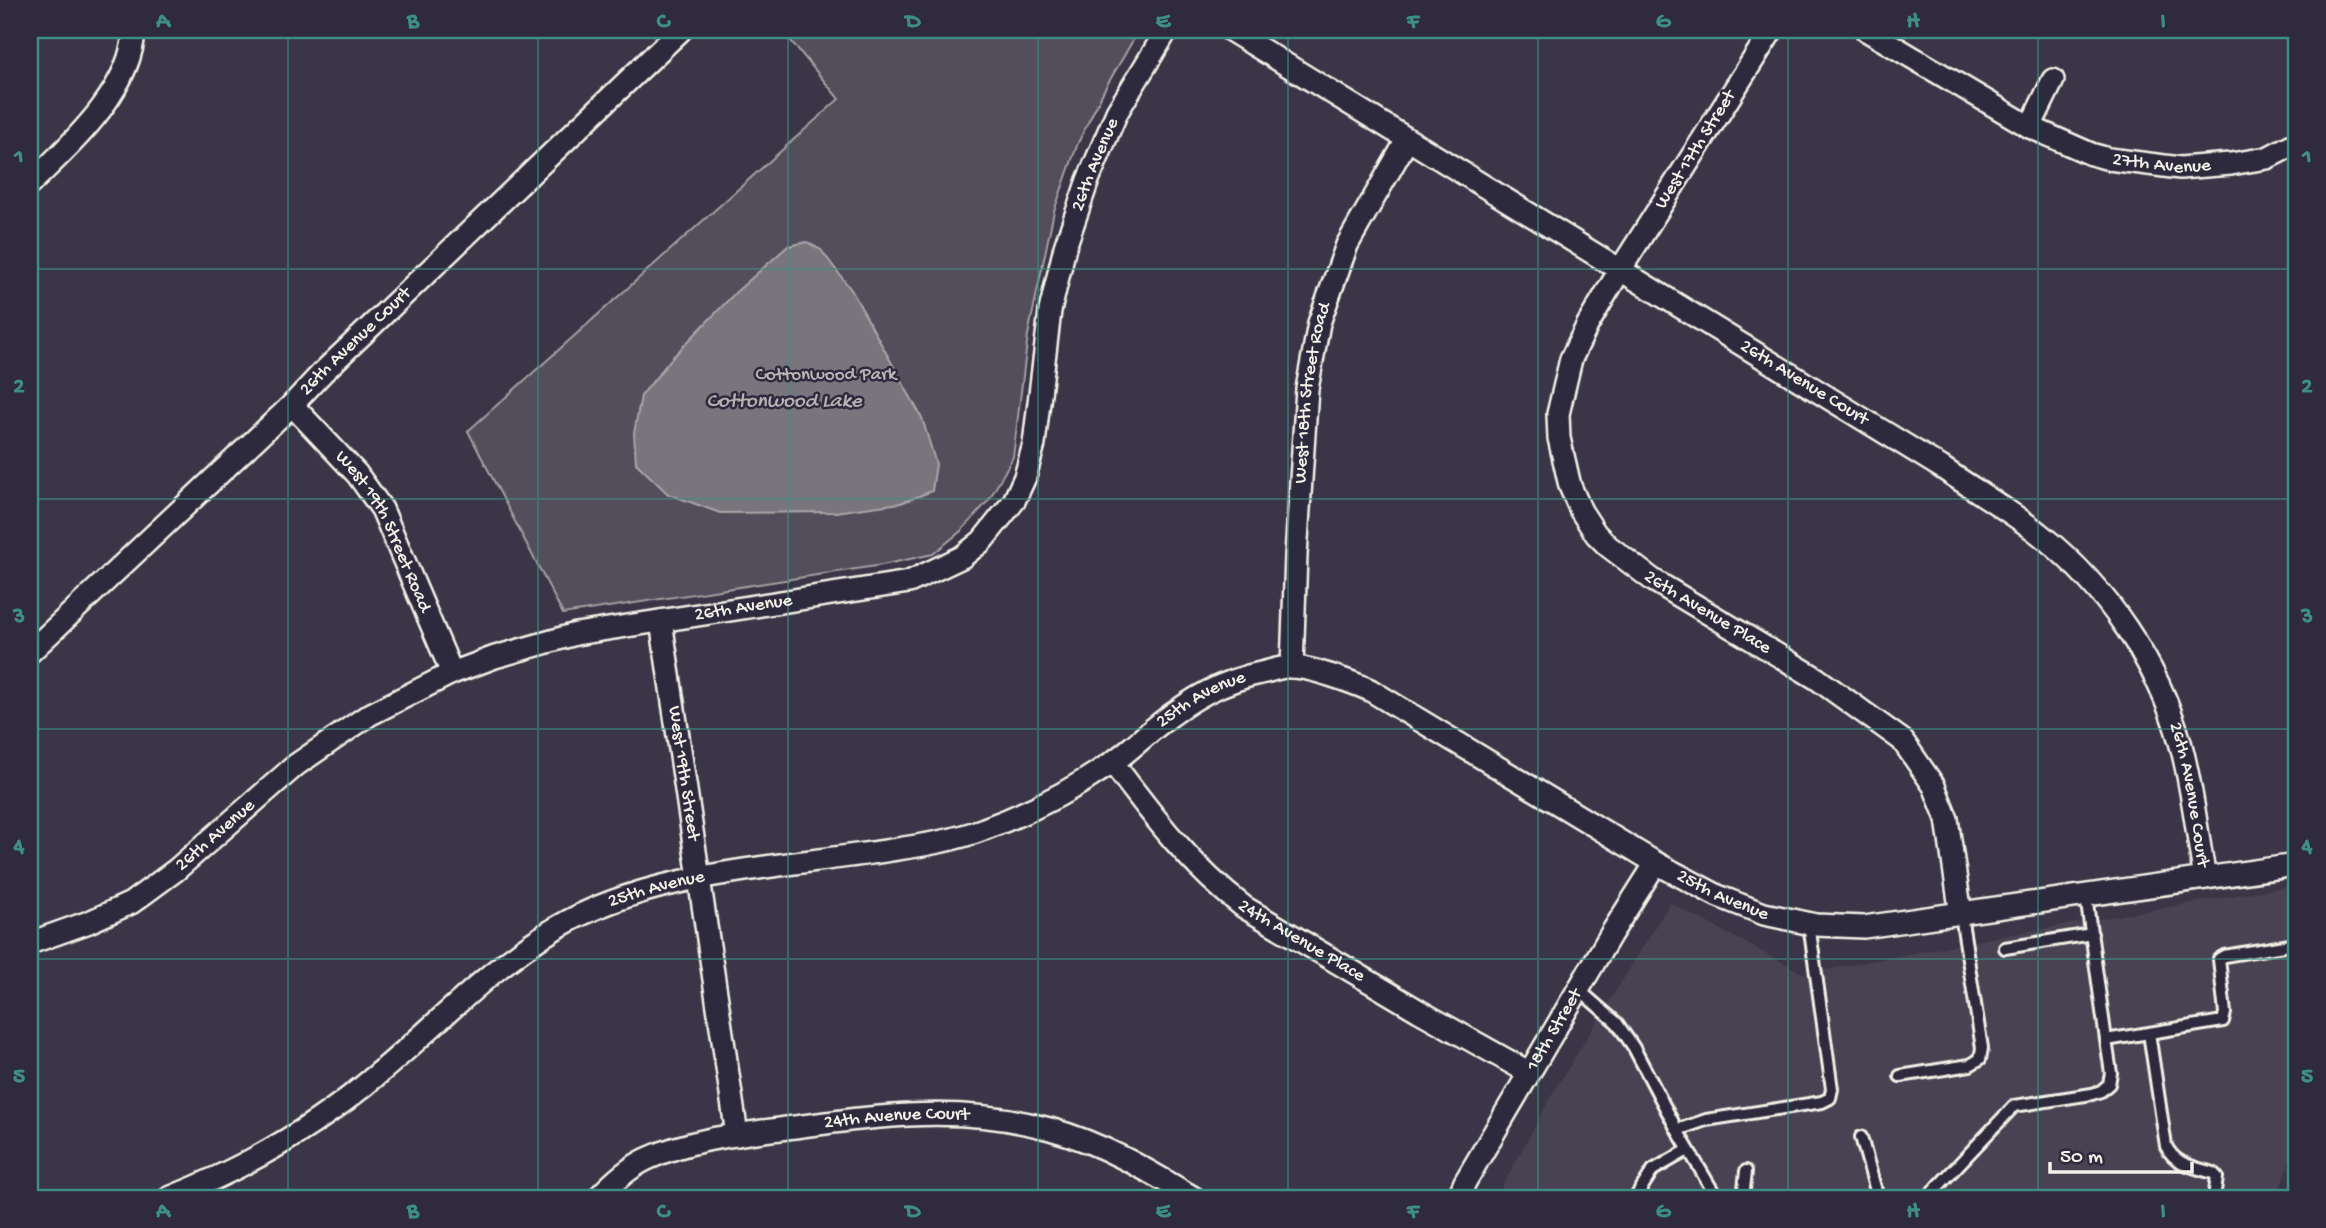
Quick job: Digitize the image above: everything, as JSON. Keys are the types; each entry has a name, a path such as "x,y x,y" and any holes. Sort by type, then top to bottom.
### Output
{"street":[{"path":"30,184 72,144 107,102 121,76 134,30"},
{"name":"26th Avenue Court","path":"30,652 292,405 322,373 681,30"},
{"name":"26th Avenue","path":"30,943 89,922 131,903 176,870 296,765 369,715 452,673 495,657 576,634 909,582 962,557 982,541 1014,502 1025,477 1034,444 1050,311 1065,247 1088,180 1116,112 1167,30"},
{"name":"26th Avenue Court","path":"1230,30 1941,467 2042,536 2081,571 2127,628 2159,684 2180,742 2206,878"},
{"name":"West 17th Street","path":"1620,270 1772,30"},
{"name":"27th Avenue","path":"1866,30 2030,127 2091,154 2109,159 2180,167 2267,159 2296,143"},
{"path":"2030,127 2053,80"},
{"name":"West 18th Street Road","path":"1292,667 1307,389 1319,323 1347,244 1407,140"},
{"name":"26th Avenue Place","path":"1620,270 1571,359 1558,414 1559,438 1570,486 1581,511 1596,534 1608,546 1653,580 1815,678 1902,740 1934,786 1947,819 1961,915"},
{"name":"West 19th Street Road","path":"292,405 358,474 382,509 452,673"},
{"name":"West 19th Street","path":"661,621 737,1135"},
{"name":"25th Avenue","path":"169,1198 225,1174 288,1141 379,1074 491,975 557,927 613,902 700,878 895,849 960,837 985,829 1051,800 1113,763 1158,725 1205,691 1239,677 1292,667 1348,681 1370,690 1656,863 1718,896 1764,914 1810,923 1864,928 2296,865"},
{"name":"24th Avenue Place","path":"1113,763 1186,854 1224,892 1244,907 1528,1072"},
{"name":"18th Street","path":"1458,1198 1528,1072 1656,863"},
{"name":"24th Avenue Court","path":"598,1198 614,1180 646,1159 677,1149 737,1135 851,1120 933,1113 1006,1119 1051,1129 1154,1174 1194,1198"}],"lane":[{"path":"1927,1198 2014,1106 2092,1094 2109,1084 2111,1073 2086,896"},
{"path":"1900,1076 1970,1065 1980,1059 1982,1048 1961,915"},
{"path":"1677,1130 1706,1120 1822,1102 1830,1098 1832,1089 1810,923"},
{"path":"2005,948 2091,934"},
{"path":"2106,1040 2223,1021 2225,1013 2219,959 2296,944"},
{"path":"1578,989 1617,1023 1634,1048 1688,1150 1717,1198"},
{"path":"2149,1033 2166,1146 2171,1156 2179,1162 2213,1172 2217,1177 2214,1198"},
{"path":"1861,1137 1878,1198"},
{"path":"1635,1198 1653,1170 1688,1150"},
{"path":"1743,1198 1746,1171"}],"shaded area":[{"path":"2296,885 2296,1143 2277,1198 1496,1198 1553,1093 1670,903 1804,974 2013,934"}],"green space":[{"name":"Cottonwood Park","path":"782,30 1139,30 1104,90 1078,143 1054,211 1028,335 1013,457 989,500 961,531 933,554 882,565 563,614 468,431 839,99"}],"water":[{"name":"Cottonwood Lake","path":"807,242 821,250 852,291 922,418 936,464 932,491 901,503 835,512 720,513 668,494 636,463 634,433 641,396 671,359 736,292 788,246"}]}
